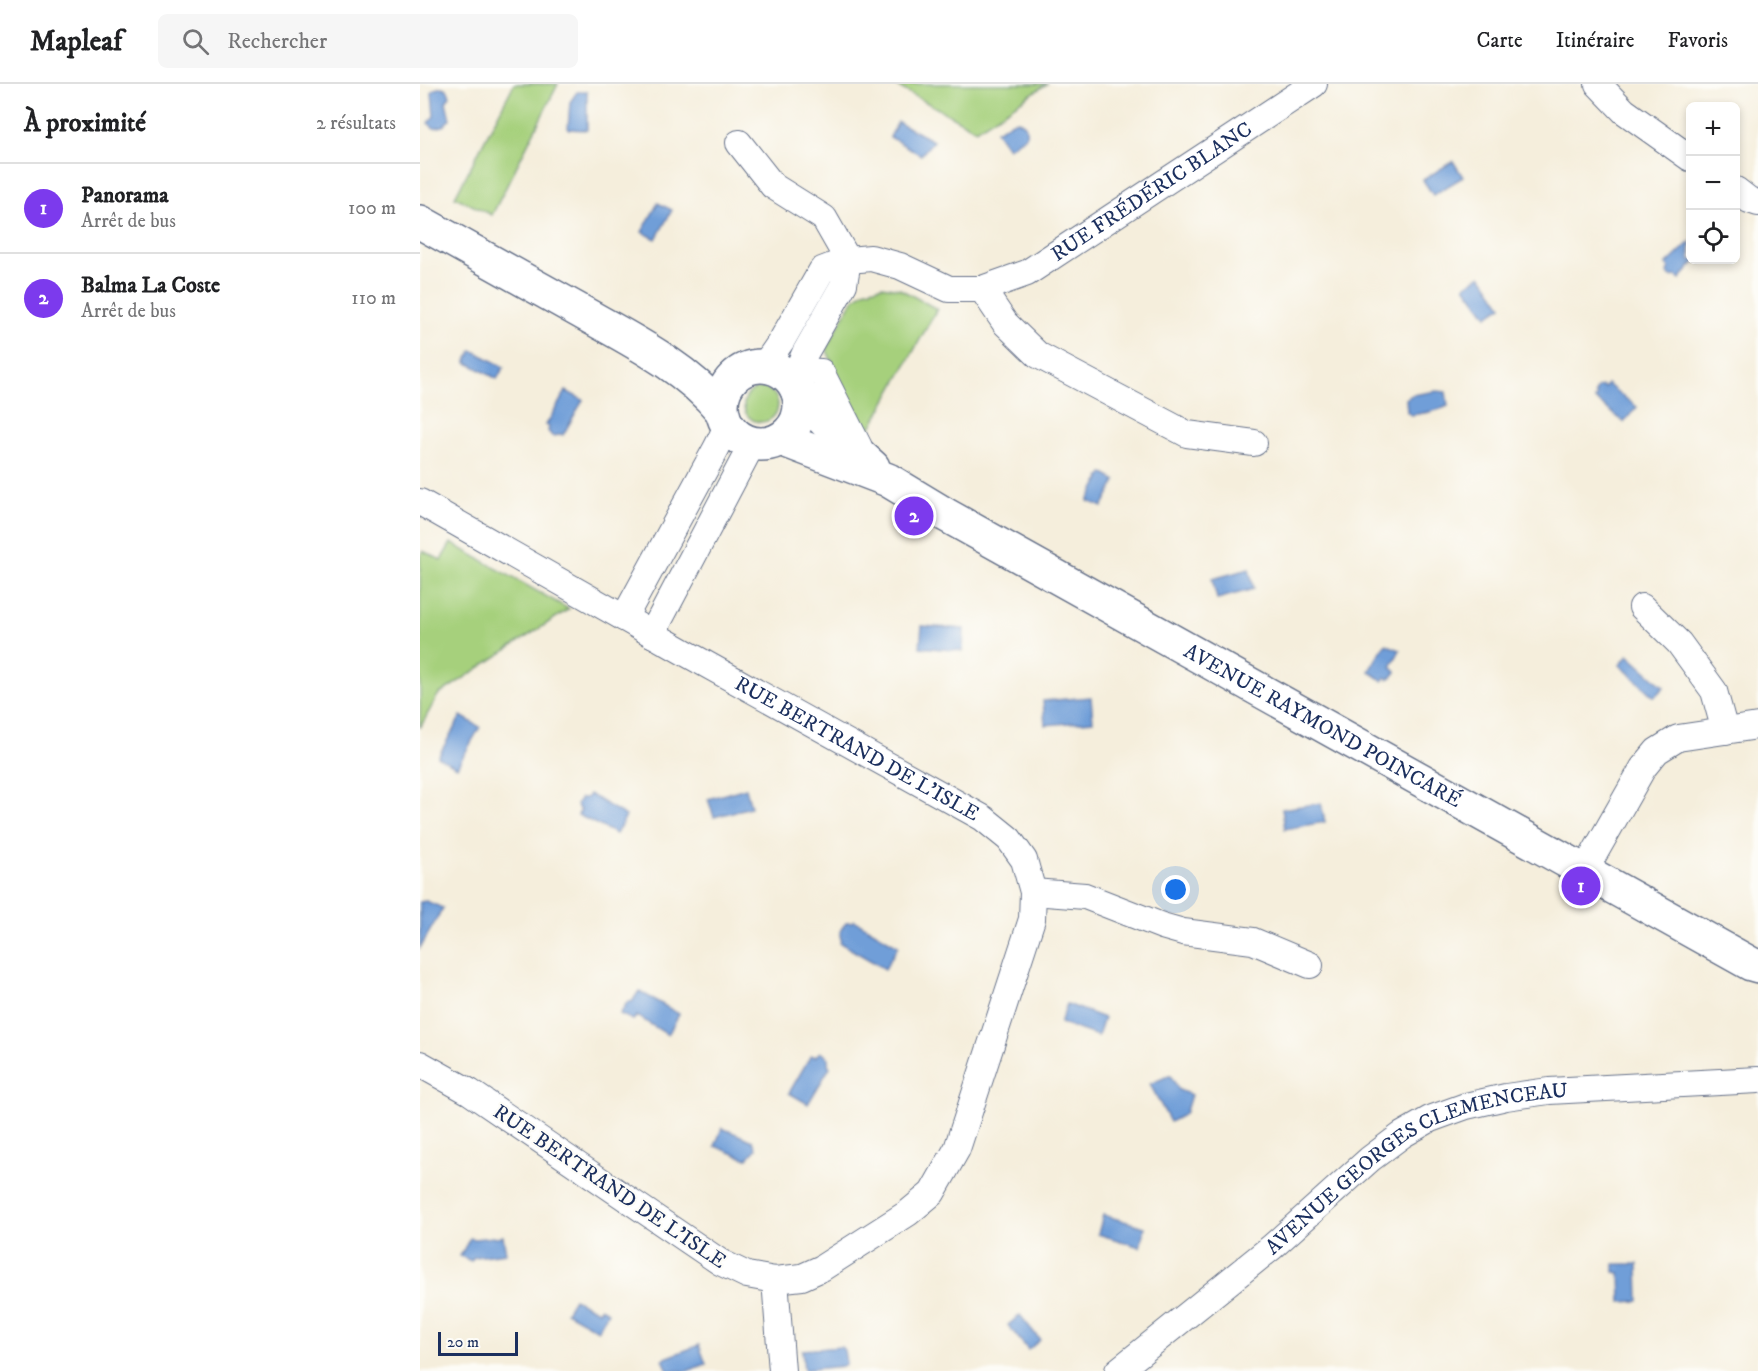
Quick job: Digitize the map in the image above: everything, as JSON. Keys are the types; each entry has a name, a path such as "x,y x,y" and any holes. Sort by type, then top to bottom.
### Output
{"main road":[{"path":"420,222 632,341 709,395 735,435 744,441 768,442 789,432 796,423 800,412 800,401 781,375 692,362 632,341"},
{"path":"725,418 723,397 728,383 739,373 781,375"},
{"name":"AVENUE RAYMOND POINCARÉ","path":"781,375 842,440 877,470 946,515 1585,870 1756,968"},
{"name":"AVENUE RAYMOND POINCARÉ","path":"768,442 877,470"}],"street":[{"name":"RUE FRÉDÉRIC BLANC","path":"781,375 782,340 822,270 848,260 871,258 900,266 949,289 982,289 1027,273 1314,84"},
{"path":"1598,84 1624,111 1687,156"},
{"path":"740,143 773,186 824,218 848,260"},
{"path":"1740,193 1758,203"},
{"path":"982,289 1005,323 1038,355 1187,434 1254,442"},
{"path":"624,618 717,447 725,418"},
{"path":"652,634 748,452 768,442"},
{"name":"RUE BERTRAND DE L'ISLE","path":"420,502 983,818 1009,839 1024,860 1033,892 1032,919 963,1133 957,1149 932,1193 908,1213 822,1268 802,1276 775,1280 747,1275 720,1262 470,1092 420,1064"},
{"path":"1642,608 1679,642 1714,691 1725,731"},
{"path":"1585,870 1643,768 1657,751 1678,738 1758,726"},
{"path":"1033,892 1085,896 1172,929 1253,941 1310,965"},
{"name":"AVENUE GEORGES CLEMENCEAU","path":"1118,1371 1272,1247 1370,1159 1402,1135 1430,1119 1466,1106 1549,1091 1758,1080"},
{"path":"775,1280 782,1371"}],"green space":[{"path":"514,84 558,84 492,215 455,197"},
{"path":"893,84 1047,84 976,130"},
{"path":"882,286 900,289 937,309 870,429 867,428 849,399 827,351 828,345 853,300 864,291"},
{"path":"761,388 773,393 778,405 773,417 761,422 749,417 744,405 749,393"},
{"path":"451,543 569,609 438,695 420,728 420,556 423,551 441,560"}],"water":[{"path":"442,87 447,89 450,96 446,102 450,119 443,126 434,128 428,123 434,116 432,92"},
{"path":"577,92 587,92 587,130 568,129 570,102"},
{"path":"1016,120 1025,126 1026,136 1008,148 996,131"},
{"path":"898,122 933,141 921,155 890,137"},
{"path":"1453,161 1463,177 1433,195 1423,180"},
{"path":"658,203 672,210 656,239 642,232"},
{"path":"1686,246 1686,264 1693,264 1680,279 1676,276 1671,277 1667,273 1669,268 1666,265"},
{"path":"1481,275 1502,306 1487,316 1465,286"},
{"path":"472,350 504,367 497,379 466,362"},
{"path":"1607,384 1637,407 1624,422 1595,399 1597,388 1602,386 1605,388"},
{"path":"566,391 583,400 563,435 552,436 546,425"},
{"path":"1446,392 1448,406 1411,415 1407,412 1406,399 1412,395"},
{"path":"1103,473 1116,481 1102,507 1088,501"},
{"path":"1249,569 1254,589 1217,599 1212,579"},
{"path":"922,626 964,629 963,651 920,647"},
{"path":"1385,644 1400,650 1391,667 1396,672 1388,679 1385,677 1383,681 1369,671"},
{"path":"1628,655 1664,687 1654,697 1620,665"},
{"path":"1091,697 1093,721 1045,725 1043,701"},
{"path":"461,716 480,727 457,767 438,757"},
{"path":"746,788 751,807 714,817 708,799"},
{"path":"589,794 626,816 616,834 578,815 581,810 577,803 581,798 587,798"},
{"path":"1321,803 1325,822 1285,829 1282,809"},
{"path":"426,901 443,908 420,948 420,902"},
{"path":"854,920 898,946 885,969 840,943 841,929 847,922"},
{"path":"639,991 679,1014 668,1035 637,1016 633,1020 620,1014 628,1001 632,1002"},
{"path":"1067,1004 1104,1018 1098,1036 1060,1023"},
{"path":"820,1052 829,1058 830,1067 808,1104 789,1093 811,1055 815,1057"},
{"path":"1170,1075 1179,1090 1191,1095 1185,1114 1170,1122 1150,1084"},
{"path":"722,1128 753,1141 756,1149 748,1158 744,1158 715,1146"},
{"path":"1103,1215 1145,1227 1140,1247 1098,1234"},
{"path":"503,1236 506,1253 474,1257 471,1261 460,1256 470,1238"},
{"path":"1614,1264 1638,1264 1639,1301 1621,1302 1620,1273 1614,1272"},
{"path":"574,1299 598,1311 600,1308 608,1312 598,1330 566,1312"},
{"path":"1020,1315 1040,1340 1028,1350 1008,1325"},
{"path":"699,1345 706,1364 687,1371 668,1371 663,1359"},
{"path":"841,1347 844,1350 846,1363 843,1366 804,1370 802,1350"}],"place":[{"name":"Balma La Coste","path":"914,516"},
{"name":"Panorama","path":"1581,886"}]}
